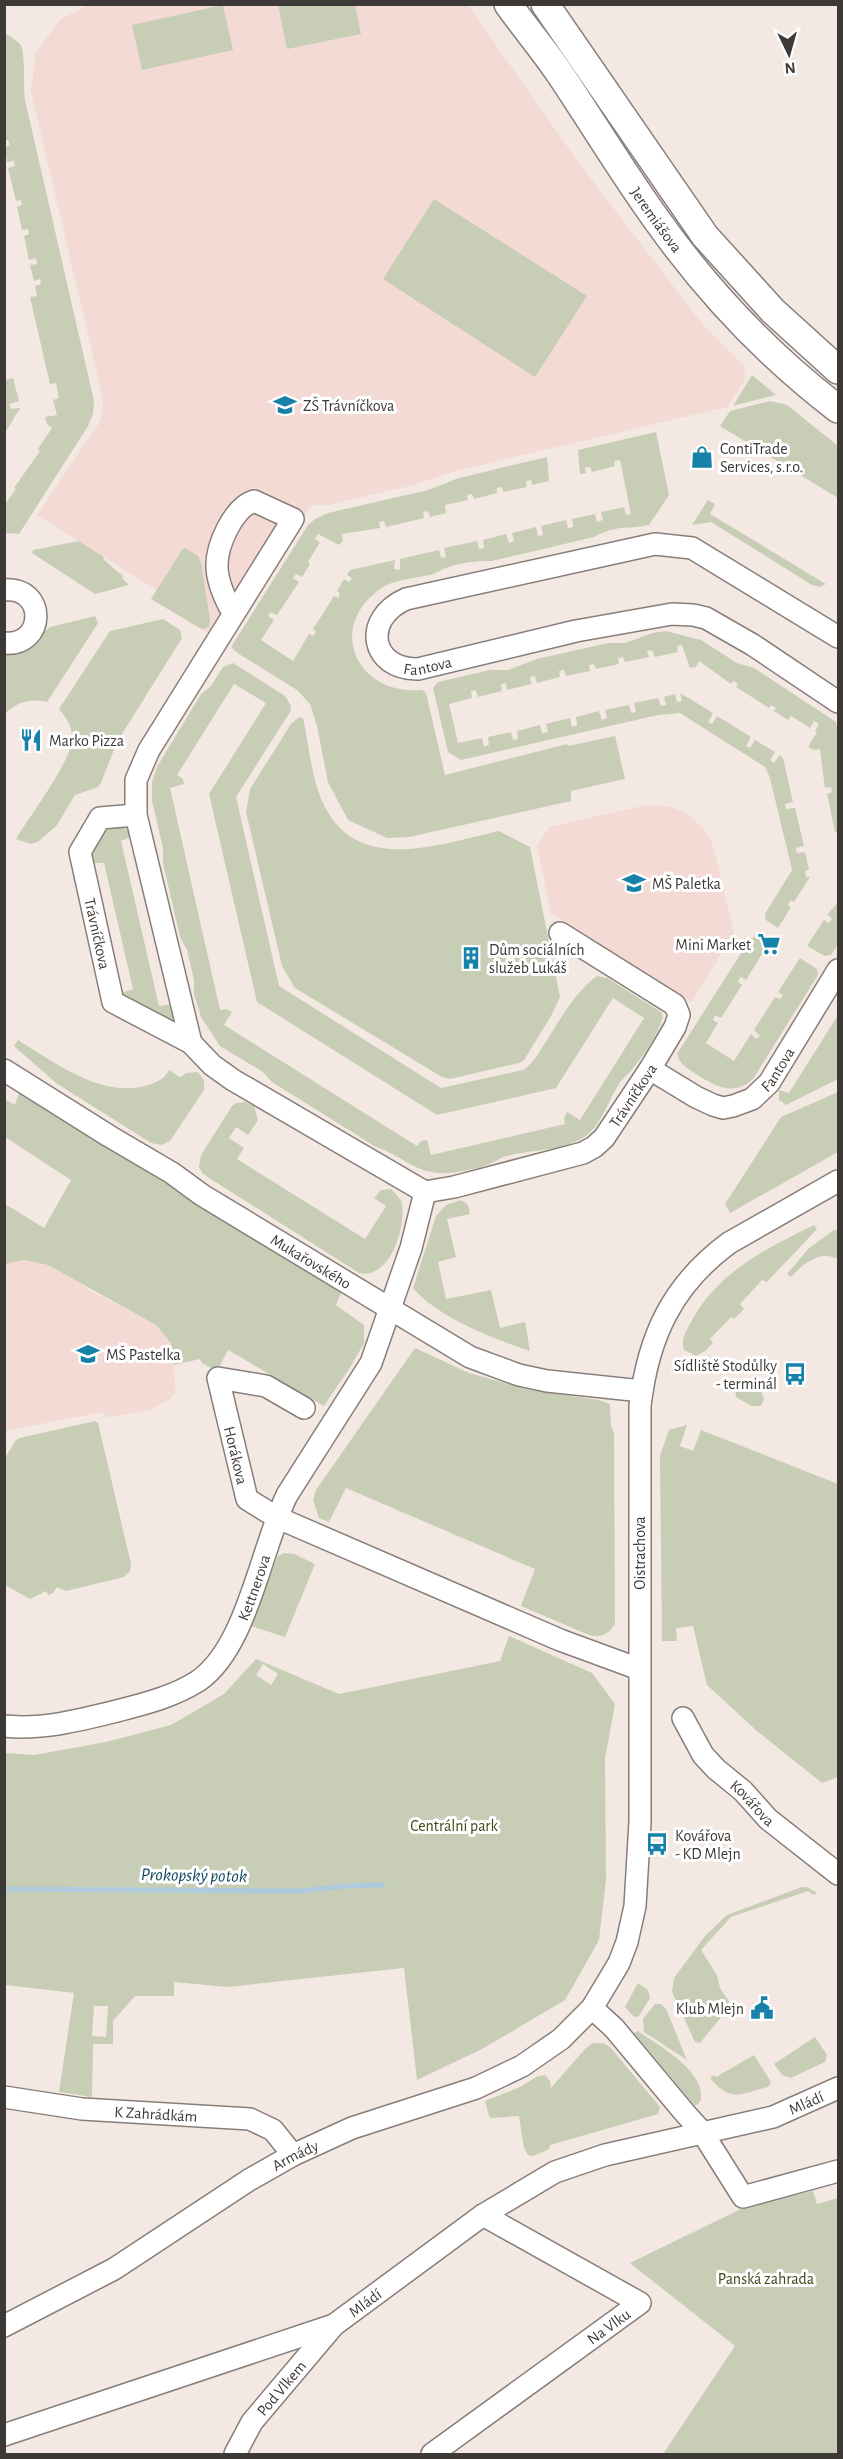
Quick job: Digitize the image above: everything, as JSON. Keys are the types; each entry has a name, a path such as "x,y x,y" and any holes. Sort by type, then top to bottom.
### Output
{"main road":[{"name":"Jeremiášova","path":"508,4 559,72 658,222 700,276 758,339 838,410"},
{"name":"Jeremiášova","path":"545,4 705,236 773,311 838,370"}],"street":[{"name":"Trávníčkova","path":"191,1043 135,815 136,780 149,750 293,519 254,501 247,503 232,518 218,559 218,575 224,597 233,613"},
{"name":"Fantova","path":"838,637 692,548 655,543 406,599 385,611 378,621 377,629 379,646 387,659 401,667 418,669 576,631 672,614 693,615 706,618 753,645 838,702"},
{"path":"4,590 25,594 31,599 37,614 29,636 15,643 4,643"},
{"name":"Trávníčkova","path":"135,815 100,818 80,852 113,1002 191,1043 212,1065 233,1080 425,1192 583,1153 594,1147 604,1138 675,1027 679,1015 675,1005 560,933"},
{"name":"Fantova","path":"650,1069 713,1105 723,1108 752,1100 769,1083 838,970"},
{"name":"Mukařovského","path":"4,1070 109,1137 171,1173 202,1195 470,1357 519,1375 547,1381 642,1391"},
{"name":"Oistrachova","path":"592,2008 619,1963 627,1942 635,1906 640,1822 639,1432 642,1391 657,1332 675,1297 699,1267 729,1243 838,1181"},
{"path":"389,1309 411,1248 425,1192"},
{"name":"Kettnerova","path":"4,1726 54,1724 98,1715 177,1693 199,1680 216,1665 238,1629 276,1517 287,1495 371,1363 389,1309"},
{"name":"Horákova","path":"304,1408 266,1386 218,1378 247,1499 276,1517 589,1652 639,1669"},
{"name":"Kovářova","path":"683,1718 703,1755 716,1769 743,1791 768,1819 838,1874"},
{"path":"592,2008 614,2028 702,2132 743,2197 838,2171"},
{"name":"Armády","path":"4,2325 114,2269 249,2180 293,2155 352,2128 476,2088 522,2067 561,2039 592,2008"},
{"name":"Mládí","path":"4,2435 334,2325 483,2215 555,2172 604,2155 772,2117 838,2088"},
{"name":"K Zahrádkám","path":"4,2097 82,2109 250,2119 273,2130 293,2155"},
{"name":"Na Vlku","path":"432,2454 640,2303 483,2215"},
{"name":"Pod Vlkem","path":"235,2454 252,2422 334,2325"}],"shaded area":[{"path":"87,5 468,5 576,159 703,325 744,366 746,378 727,407 455,471 414,485 328,505 311,505 223,641 195,626 151,599 157,590 37,515 99,423 103,409 102,395 31,91 36,52 60,20"},
{"name":"MŠ Paletka","path":"647,805 672,807 686,813 702,827 710,838 734,933 692,1002 551,913 537,846 549,827"},
{"name":"MŠ Pastelka","path":"24,1260 48,1265 93,1292 157,1325 171,1343 176,1393 169,1400 152,1409 107,1418 103,1412 5,1431 4,1264"}],"green space":[{"path":"223,5 233,50 142,70 132,25"},
{"path":"278,5 355,5 361,34 287,49"},
{"path":"5,33 22,48 25,100 94,401 93,414 88,426 19,534 5,533 5,504 40,451 38,449 52,428 47,424 45,417 57,415 53,400 59,398 56,383 50,384 30,297 37,296 35,286 41,284 40,279 34,281 30,265 37,264 36,258 29,260 24,236 29,234 28,229 22,230 17,207 22,205 21,200 16,201 8,168 15,166 14,161 7,162 5,147 10,145 8,140 4,141"},
{"path":"434,199 587,296 535,377 383,279"},
{"path":"752,375 776,395 733,406"},
{"path":"13,378 19,401 9,404 11,409 20,408 5,433 5,380"},
{"path":"770,401 787,405 838,446 838,498 720,426 730,411"},
{"path":"656,432 669,495 649,525 616,529 594,537 492,561 457,564 431,574 391,583 380,589 363,605 354,622 352,640 356,657 366,671 381,682 400,689 422,690 426,693 445,775 567,744 568,746 615,736 625,779 571,791 571,801 409,837 387,838 348,820 328,782 317,726 310,704 297,690 231,647 308,525 328,513 428,490 459,478 547,457 549,481 532,485 531,480 526,481 527,487 503,492 502,487 497,488 497,493 474,499 472,494 467,495 468,500 445,505 446,513 430,517 428,511 423,512 424,518 386,527 384,521 379,522 380,528 342,534 343,541 339,545 318,534 315,539 320,542 308,562 310,564 302,577 296,574 293,578 299,582 277,615 270,612 268,616 274,620 261,640 293,661 309,634 313,636 316,632 313,629 334,596 338,598 340,594 337,591 344,579 349,582 352,578 347,575 350,570 395,560 394,569 400,570 400,559 439,550 441,558 446,557 444,548 477,541 479,549 484,548 483,540 506,534 509,543 514,541 512,533 536,527 538,536 543,535 541,526 566,520 568,528 573,527 572,519 595,514 597,522 603,520 601,512 624,507 626,515 631,514 620,460 614,461 615,466 592,472 590,467 585,468 586,473 580,474 578,450"},
{"path":"708,500 715,504 710,514 826,584 820,587 812,585 711,522 692,525"},
{"path":"79,541 104,557 103,559 123,576 122,578 129,585 95,594 32,553 33,550"},
{"path":"185,548 198,556 201,563 210,620 209,627 202,629 151,599"},
{"path":"95,616 98,623 47,702 35,700 24,702 14,706 5,714 4,650 39,636 50,627"},
{"path":"163,619 180,630 182,638 117,742 101,783 98,787 75,795 57,825 38,842 31,844 16,839 58,774 70,748 71,730 67,719 59,709 110,631"},
{"path":"666,631 701,640 737,663 754,668 836,722 838,831 835,832 827,794 832,792 831,787 825,788 820,749 814,750 808,747 819,724 814,721 810,728 791,716 788,720 774,711 776,708 771,705 769,708 736,687 738,684 734,681 731,684 699,661 696,667 690,668 682,645 677,646 678,652 655,657 652,650 647,651 649,657 625,662 623,657 618,658 619,664 596,669 594,664 589,665 590,671 566,676 564,670 559,671 560,677 537,683 535,676 530,677 531,684 507,690 506,683 501,684 502,691 478,697 476,690 471,691 472,698 449,704 458,743 482,738 484,747 489,745 488,737 511,732 513,740 518,739 517,731 540,725 542,733 548,732 546,724 570,718 572,727 577,725 576,717 599,711 602,720 607,718 605,710 629,705 631,713 636,712 634,703 658,698 661,706 666,705 664,697 675,694 677,702 682,701 680,693 713,713 708,722 712,724 717,716 751,737 746,746 750,748 755,740 775,752 770,760 774,763 780,755 783,758 793,802 785,804 786,809 795,808 804,846 796,848 797,853 805,852 809,870 805,871 806,877 810,877 794,902 791,900 788,905 791,907 778,928 766,920 765,914 792,870 770,778 765,767 680,713 658,715 461,760 448,752 433,688 438,682 490,670 508,670 537,659 608,643 625,643"},
{"path":"233,663 285,696 291,706 290,712 236,797 279,986 441,1088 523,1070 536,1056 575,997 597,976 607,978 661,1012 663,1017 646,1050 621,1081 601,1118 587,1135 568,1145 515,1154 473,1169 451,1173 430,1172 376,1147 272,1082 263,1072 220,1046 201,1017 194,994 194,980 187,950 180,937 163,863 163,848 152,801 152,782 157,767 201,694 211,686 223,667","holes":["234,684 266,703 209,794 257,1002 437,1115 556,1088 613,998 644,1018 580,1120 567,1112 564,1118 565,1124 431,1155 427,1140 421,1141 417,1146 224,1025 232,1012 226,1009 220,1010 170,788 184,784 183,779 177,775"]},
{"path":"299,717 303,718 313,772 323,803 338,826 356,840 378,847 401,849 426,847 499,831 530,847 560,997 524,1060 450,1079 442,1077 295,988 282,966 246,812 250,789 291,724"},
{"path":"113,825 125,828 134,836 121,841 159,1006 173,1004 176,1024 125,999 121,993 133,989 104,863 91,863 98,842"},
{"path":"838,902 838,944 831,955 825,956 807,946 824,920 829,923 832,918 827,915"},
{"path":"755,937 767,946 746,980 740,977 738,982 742,985 721,1018 715,1015 713,1020 718,1023 706,1043 734,1061 751,1034 756,1039 760,1036 754,1030 775,997 780,999 783,995 778,992 800,958 817,969 818,975 753,1079 738,1088 724,1088 687,1068 677,1054 750,939"},
{"path":"838,1015 838,1079 786,1105 779,1100 779,1090 789,1093"},
{"path":"18,1040 64,1069 98,1084 116,1088 134,1088 157,1082 169,1070 180,1077 187,1073 198,1072 204,1080 204,1090 170,1141 161,1145 151,1143 56,1083 14,1046"},
{"path":"19,1092 342,1291 336,1305 364,1325 364,1343 324,1406 228,1350 217,1371 202,1363 200,1359 173,1365 171,1343 156,1325 48,1265 24,1260 5,1264 5,1204 44,1228 71,1180 5,1137 4,1099 15,1105"},
{"path":"838,1092 838,1152 730,1213 725,1204 781,1117"},
{"path":"245,1102 254,1106 258,1120 248,1135 236,1127 229,1138 244,1148 237,1159 365,1239 386,1206 374,1198 381,1190 391,1189 399,1198 403,1214 398,1238 394,1250 379,1269 370,1273 359,1273 203,1174 199,1167 201,1155 232,1106"},
{"path":"461,1200 468,1205 470,1214 447,1219 456,1257 438,1262 446,1299 491,1290 500,1328 525,1322 530,1351 451,1318 423,1299 413,1288 436,1216 446,1205"},
{"path":"814,1225 817,1229 767,1282 762,1280 740,1304 744,1309 734,1319 731,1317 710,1339 713,1343 705,1351 696,1356 684,1350 685,1334 713,1290 743,1264 760,1253"},
{"path":"834,1230 838,1230 838,1259 819,1257 801,1267 791,1277 787,1274 808,1249"},
{"path":"415,1348 469,1373 529,1390 599,1400 610,1404 611,1426 614,1433 615,1624 607,1633 597,1636 589,1635 521,1606 535,1569 346,1488 329,1522 319,1518 313,1500 316,1490"},
{"path":"739,1382 747,1382 761,1391 764,1399 761,1406 751,1406 736,1397 735,1388"},
{"path":"95,1421 98,1423 131,1564 130,1571 124,1577 66,1591 57,1587 53,1593 48,1595 46,1591 30,1599 5,1585 5,1458 16,1440 20,1438"},
{"path":"687,1425 680,1446 693,1451 701,1430 838,1484 838,1777 822,1783 757,1731 707,1685 693,1626 676,1628 677,1641 662,1641 660,1456 669,1430"},
{"path":"284,1553 294,1554 315,1564 285,1637 251,1626 278,1556"},
{"name":"Centrální park","path":"509,1636 592,1673 615,1704 605,1759 606,1880 599,1940 565,2000 482,2049 417,2080 404,1968 227,1987 174,1982 174,1996 135,1996 113,2021 113,2044 93,2044 92,2097 59,2092 74,1993 5,1985 5,1753 34,1755 106,1742 171,1725 224,1694 256,1659 339,1694 500,1661","holes":["263,1664 278,1674 271,1685 256,1675","94,2006 108,2006 106,2037 92,2036"]},
{"path":"807,1887 817,1893 814,1895 808,1891 731,1917 701,1950 717,1975 720,1988 733,2008 723,2015 700,2043 695,2042 672,1992 674,1978 705,1936 727,1915"},
{"path":"638,1983 648,1990 650,1998 639,2016 634,2017 625,2007"},
{"path":"655,2004 661,2004 666,2009 687,2060 644,2032 643,2019"},
{"path":"638,2031 669,2052 690,2071 701,2091 700,2102 695,2106 634,2033"},
{"path":"815,2037 827,2055 825,2062 791,2078 782,2075 774,2064"},
{"path":"593,2043 603,2043 610,2047 660,2107 658,2114 550,2145 549,2149 533,2156 528,2155 524,2148 519,2116 491,2118 485,2101 520,2087 538,2076 545,2075 550,2081 551,2088"},
{"path":"754,2055 771,2082 768,2087 743,2094 730,2094 717,2086 710,2078 714,2075 716,2077"},
{"name":"Panská zahrada","path":"813,2191 817,2204 838,2198 838,2454 663,2454 735,2346 630,2263 747,2206"}],"waterway":[{"name":"Prokopský potok","path":"4,1889 301,1891 383,1885"}],"place":[{"name":"ZŠ Trávníčkova","path":"285,405"},
{"name":"ContiTrade Services, s.r.o.","path":"702,457"},
{"name":"Marko Pizza","path":"31,740"},
{"name":"MŠ Paletka","path":"634,883"},
{"name":"Mini Market","path":"769,944"},
{"name":"Dům sociálních služeb Lukáš","path":"471,958"},
{"name":"MŠ Pastelka","path":"88,1354"},
{"name":"Sídliště Stodůlky - terminál","path":"795,1374"},
{"name":"Kovářova - KD Mlejn","path":"657,1844"},
{"name":"Klub Mlejn","path":"762,2008"}]}
